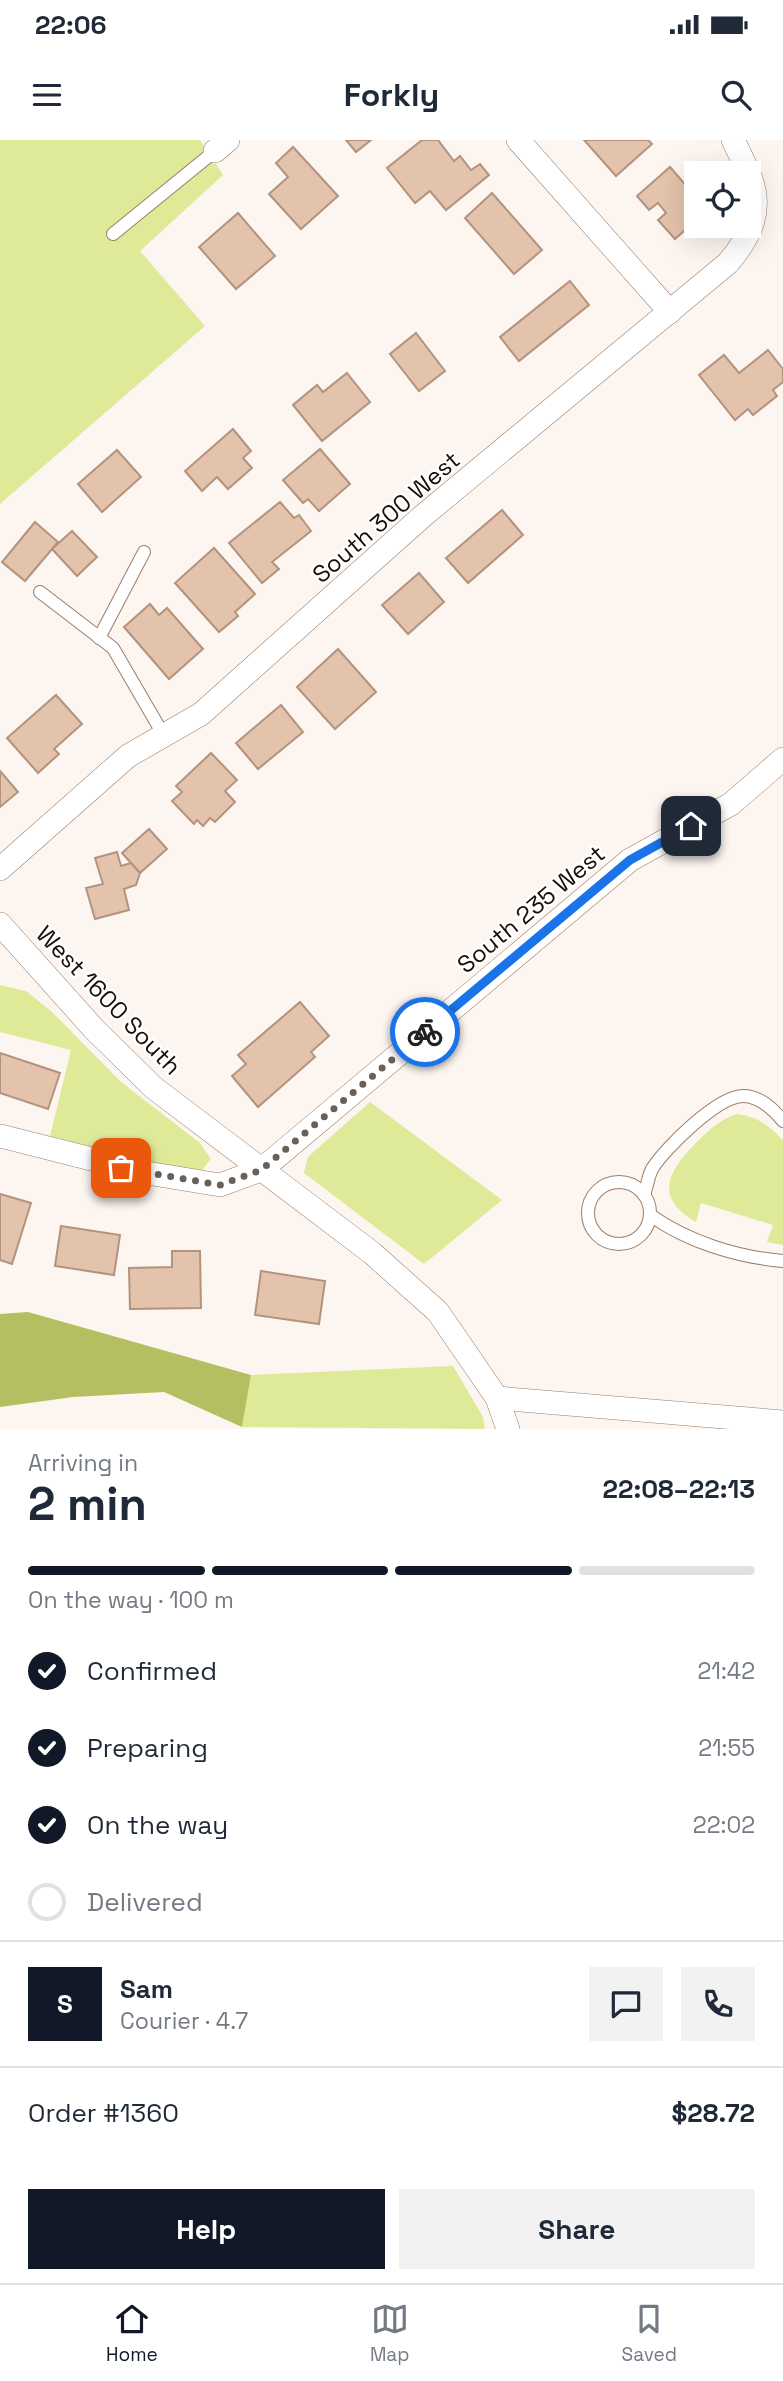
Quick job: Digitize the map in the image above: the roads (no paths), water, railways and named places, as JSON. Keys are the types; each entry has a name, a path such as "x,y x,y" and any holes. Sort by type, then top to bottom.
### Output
{"street":[{"path":"518,140 670,312"},
{"name":"South 300 West","path":"733,140 743,161"},
{"name":"South 300 West","path":"0,869 128,756 201,713 424,515 706,283 746,243 747,238"},
{"name":"South 235 West","path":"0,1136 147,1173 220,1185 261,1170 630,860 731,804 783,759"},
{"name":"West 1600 South","path":"0,924 154,1088 372,1253 438,1312 498,1398 508,1429"},
{"path":"498,1398 783,1422"}],"lane":[{"path":"113,234 222,145"},
{"path":"99,638 144,552"},
{"path":"40,592 113,649 163,734"},
{"path":"645,1195 628,1183 607,1184 598,1189 588,1206 590,1227 605,1242 625,1244 643,1234 650,1215 645,1195 651,1172 662,1156 718,1104 743,1096 768,1104 783,1121"},
{"path":"650,1215 672,1230 695,1240 783,1261"}]}
